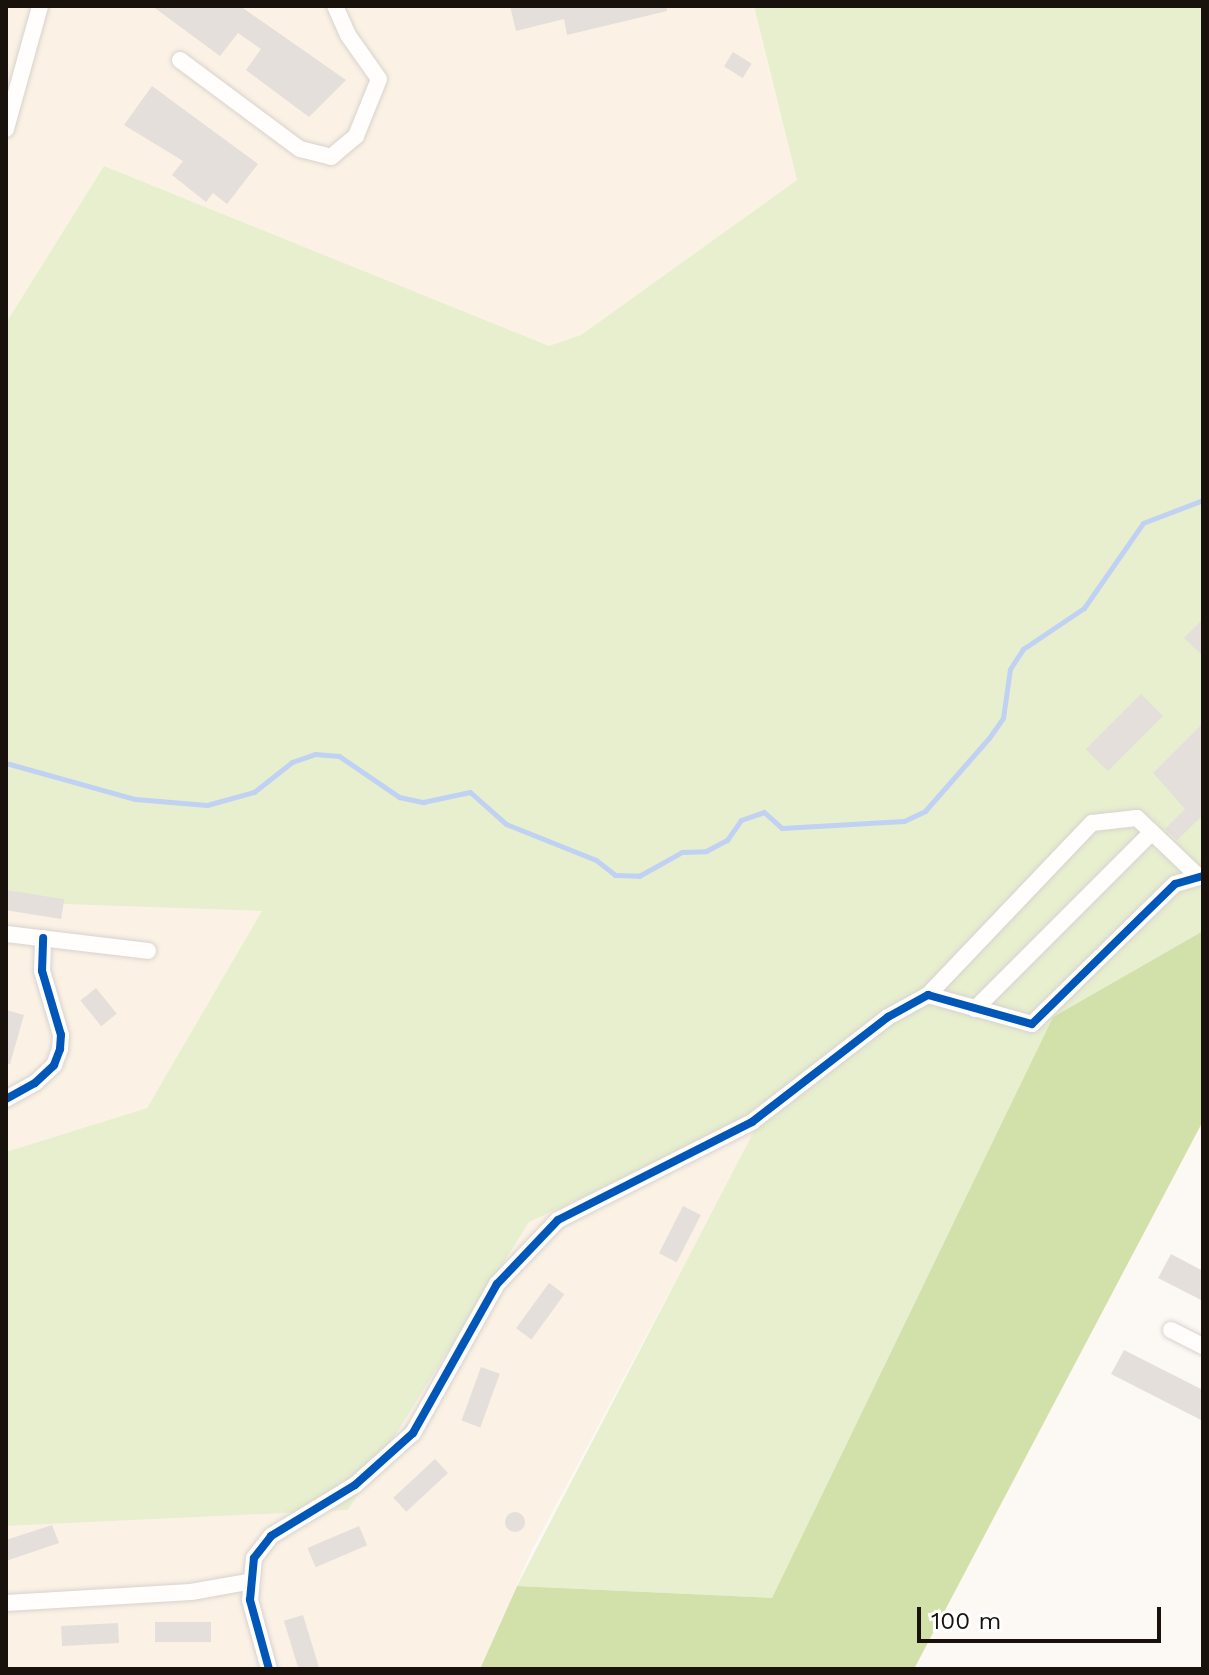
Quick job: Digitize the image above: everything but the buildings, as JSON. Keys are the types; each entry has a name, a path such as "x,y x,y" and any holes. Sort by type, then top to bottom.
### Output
{"street":[{"path":"6,129 40,6"},
{"path":"180,60 300,149 331,157 356,136 379,79 335,6"},
{"path":"269,1669 248,1582 254,1558 271,1536 355,1485 413,1433 490,1294 525,1249 592,1199 752,1122 894,1013 928,995 1092,823 1137,818 1201,876"},
{"path":"975,1009 1152,832"},
{"path":"928,995 1032,1024 1175,884 1201,876"},
{"path":"6,934 148,951"},
{"path":"7,1097 35,1083 54,1065 60,1049 61,1035 42,971 43,938"},
{"path":"1171,1330 1203,1346"},
{"path":"6,1603 191,1592 248,1582"}],"shaded area":[{"path":"6,6 754,6 797,180 581,335 549,347 104,166 6,323"},
{"path":"6,902 263,911 147,1108 6,1152"},
{"path":"765,1113 532,1550 480,1669 6,1669 6,1526 348,1510 529,1222"}],"green space":[{"path":"754,6 1203,6 1203,931 1053,1017 772,1598 517,1586 763,1114 529,1222 348,1510 6,1526 6,1152 147,1108 262,911 6,902 6,323 104,166 549,346 581,335 797,180"},
{"path":"1203,931 1203,1121 914,1669 480,1669 517,1586 772,1598 1053,1017"}],"waterway":[{"path":"6,763 135,799 207,805 254,792 292,762 315,754 339,756 399,797 423,802 470,792 506,824 596,860 615,875 639,876 682,852 706,851 727,840 741,820 764,812 782,828 904,821 925,811 1003,718 1010,669 1023,649 1084,608 1143,523 1203,500"}],"cycle path":[{"path":"269,1669 250,1600 254,1558 271,1536 355,1485 413,1433 497,1284 558,1220 752,1122 888,1017 928,995 1032,1024 1175,884 1203,876"},
{"path":"6,1099 35,1083 54,1065 60,1049 61,1035 42,971 43,938"}]}
